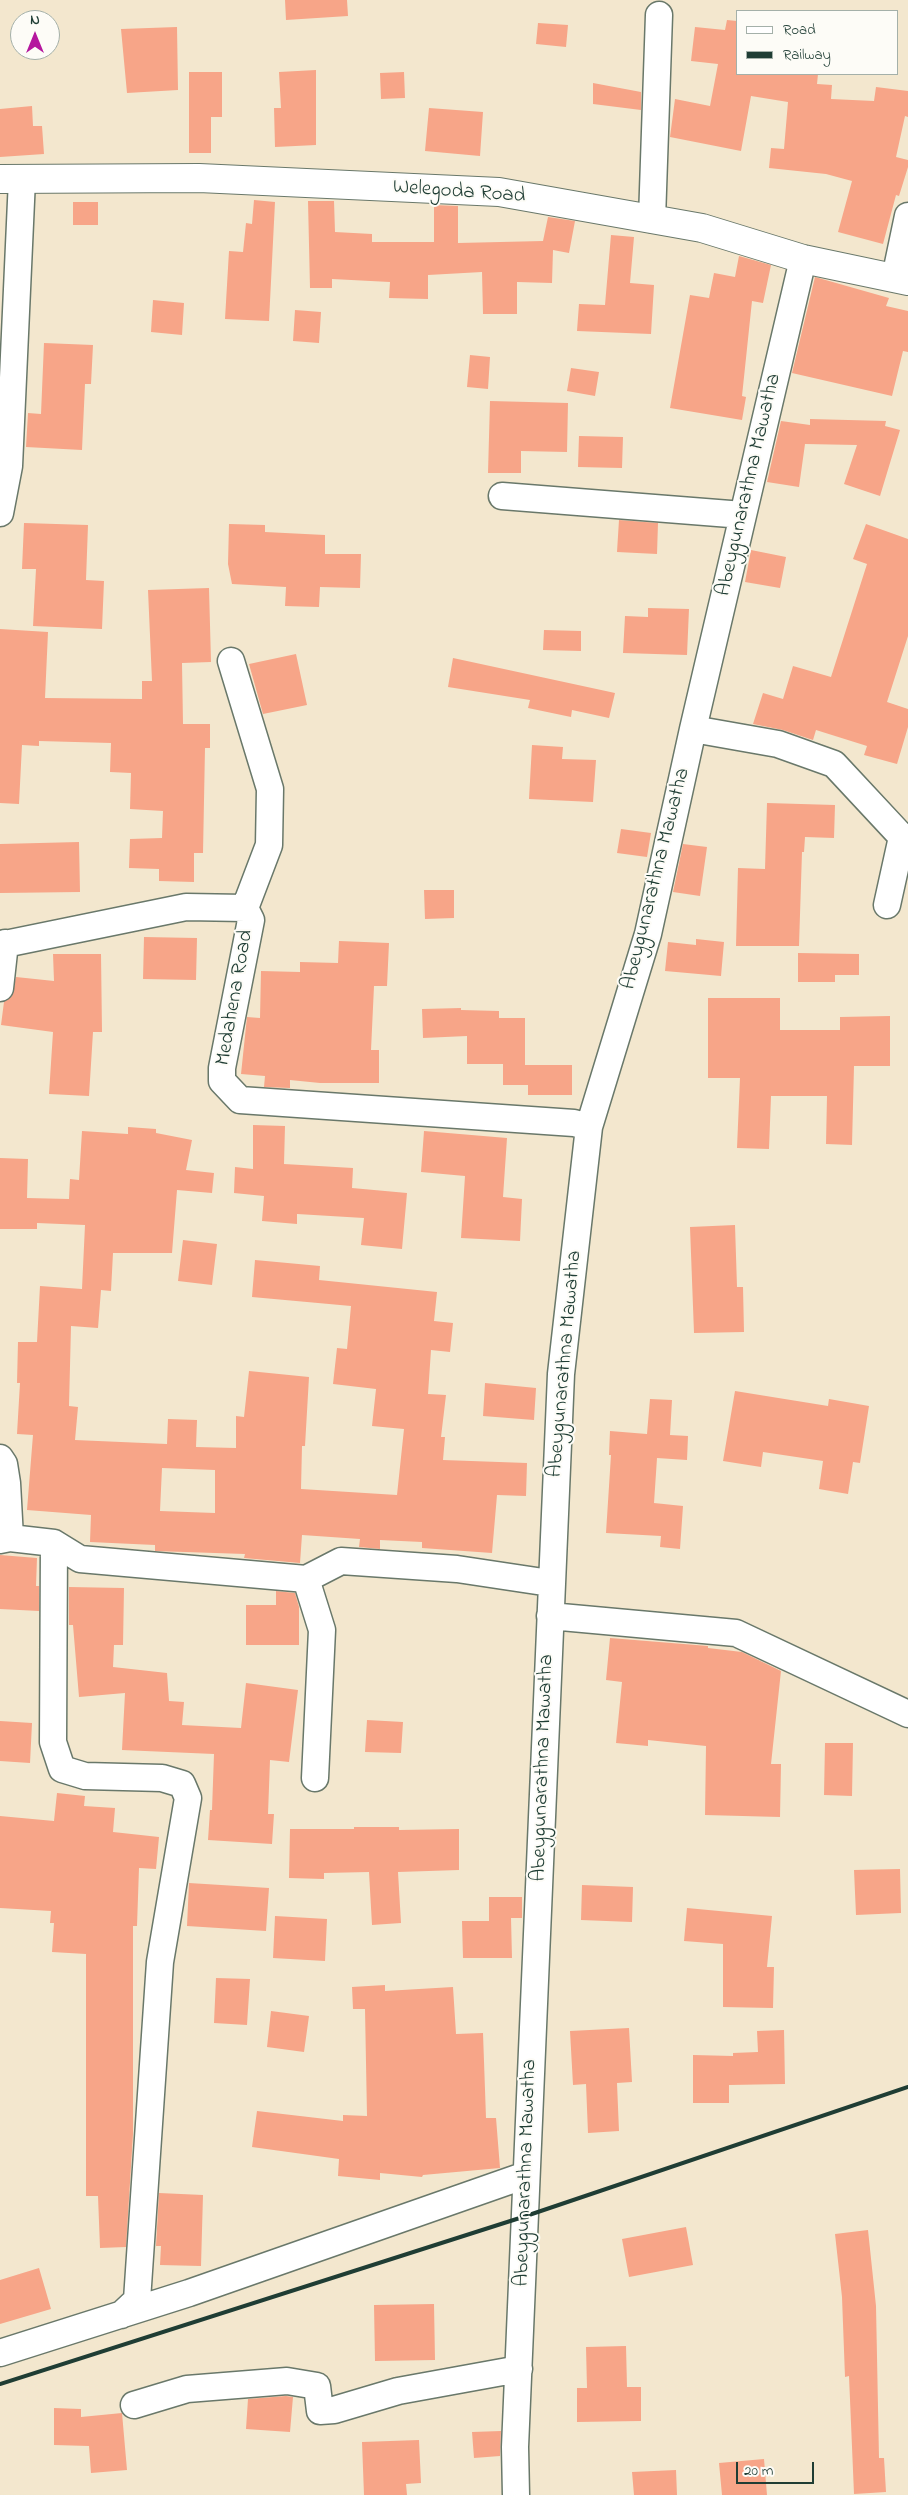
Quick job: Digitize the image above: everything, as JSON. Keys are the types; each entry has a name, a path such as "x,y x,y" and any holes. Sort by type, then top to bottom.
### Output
{"street":[{"path":"652,219 660,15"},
{"name":"Welegoda Road","path":"11,179 199,178 499,192 702,228 803,259 901,280"},
{"path":"0,512 9,466 11,179"},
{"path":"901,280 908,216"},
{"name":"Abeygunarathna Mawatha","path":"516,2495 515,2447 550,1583 561,1374 589,1127 648,934 692,730 803,259"},
{"path":"502,496 743,515"},
{"path":"230,661 270,790 269,845 245,908"},
{"path":"692,730 778,744 834,764 902,837 887,905"},
{"name":"Medahena Road","path":"3,944 186,907 245,908 251,920 222,1068 222,1081 240,1100 574,1123 589,1127"},
{"path":"0,988 3,944"},
{"path":"0,1458 4,1464 7,1483 5,1539 54,1543 80,1559 306,1578 341,1560 457,1569 550,1583"},
{"path":"54,1543 53,1742 62,1769 85,1776 162,1778 182,1784 188,1798 160,1962 137,2300 122,2315"},
{"path":"306,1578 322,1630 315,1778"},
{"path":"550,1616 736,1632 908,1714"},
{"path":"0,2353 122,2315 526,2175"},
{"path":"134,2405 187,2389 287,2381 317,2386 320,2411 334,2410 398,2391 519,2369"}],"building":[{"path":"285,0 347,0 348,16 286,20"},
{"path":"727,20 736,21 736,75 818,75 817,84 832,85 831,99 874,101 876,87 908,91 908,117 905,116 896,157 908,160 908,167 899,196 896,195 883,244 838,232 852,181 826,174 769,168 771,148 784,149 788,102 751,96 741,151 670,137 675,99 710,106 718,64 691,61 695,27 725,30"},
{"path":"538,23 568,25 566,47 536,44"},
{"path":"177,27 178,90 127,93 121,29"},
{"path":"316,70 316,145 275,147 274,108 281,108 279,72"},
{"path":"189,72 222,72 222,117 211,117 211,153 189,153"},
{"path":"404,72 405,98 381,99 380,73"},
{"path":"593,83 641,92 641,110 593,104"},
{"path":"32,106 33,126 42,126 44,154 0,157 0,109"},
{"path":"429,108 483,112 480,156 425,151"},
{"path":"254,200 275,202 269,321 225,319 229,251 243,252 246,223 252,224"},
{"path":"308,201 334,201 335,232 372,234 372,242 434,242 434,205 458,206 458,243 543,241 548,217 575,221 569,253 553,250 552,283 517,282 517,314 483,314 482,272 428,275 428,299 389,298 390,282 332,279 332,288 310,288"},
{"path":"73,202 98,202 98,225 73,225"},
{"path":"611,235 634,237 630,283 654,285 651,334 577,331 579,304 605,305"},
{"path":"739,256 771,265 763,303 752,301 742,396 746,397 742,420 670,408 690,295 709,298 714,273 735,277"},
{"path":"815,277 889,298 886,306 908,311 908,352 903,351 892,396 792,373"},
{"path":"153,300 184,303 182,335 151,332"},
{"path":"295,310 321,312 319,343 293,341"},
{"path":"44,343 93,345 91,384 85,384 82,450 26,447 28,413 41,414"},
{"path":"470,355 490,357 488,389 467,387"},
{"path":"571,368 599,372 595,396 567,391"},
{"path":"490,401 568,403 567,452 521,451 521,473 488,473"},
{"path":"810,419 886,421 885,426 900,430 880,496 844,484 857,445 805,444 799,487 767,482 781,421 810,425"},
{"path":"579,436 623,437 622,468 578,467"},
{"path":"619,520 658,523 657,554 617,552"},
{"path":"24,523 88,525 86,580 104,581 102,629 33,626 36,569 22,569"},
{"path":"229,524 265,525 265,532 325,535 325,554 361,554 360,588 320,587 319,607 285,606 286,587 232,584 228,564"},
{"path":"866,524 908,539 908,636 887,702 908,709 908,727 897,764 864,755 867,746 816,730 813,740 783,730 753,724 763,693 783,699 793,666 831,677 867,564 853,559"},
{"path":"751,550 786,557 780,588 745,582"},
{"path":"209,588 211,662 182,663 183,724 210,724 210,748 205,748 203,853 194,853 194,882 159,881 159,869 129,868 130,839 162,838 163,811 130,809 131,773 110,772 111,743 39,741 39,746 22,745 19,804 0,803 0,629 48,632 45,698 142,699 142,681 152,681 148,590"},
{"path":"648,608 689,609 687,655 623,653 625,616 648,617"},
{"path":"544,630 581,631 581,651 543,650"},
{"path":"296,654 307,705 263,714 249,664"},
{"path":"453,658 615,693 609,718 572,710 571,717 528,708 530,700 448,687"},
{"path":"532,745 563,747 562,759 596,760 593,802 529,799"},
{"path":"767,803 835,805 834,838 805,837 804,852 802,852 799,946 736,946 738,868 765,869"},
{"path":"621,829 651,833 647,857 617,853"},
{"path":"79,842 80,892 0,893 0,844"},
{"path":"683,844 707,847 700,896 673,892"},
{"path":"424,890 454,890 454,918 425,919"},
{"path":"144,937 197,938 196,980 143,979"},
{"path":"696,939 724,942 721,976 665,971 668,942 696,945"},
{"path":"339,941 389,943 387,986 374,986 371,1050 379,1050 379,1083 320,1083 290,1080 290,1088 264,1087 265,1076 241,1074 247,1017 260,1018 261,971 300,972 300,962 338,963"},
{"path":"798,953 859,954 859,975 835,975 835,982 798,982"},
{"path":"53,954 101,954 102,1032 93,1032 89,1096 49,1094 53,1032 1,1025 4,1002 12,996 16,977 54,981"},
{"path":"708,998 780,998 780,1030 840,1030 840,1017 890,1016 890,1066 854,1066 852,1145 826,1144 827,1096 771,1096 769,1149 737,1148 740,1078 708,1078"},
{"path":"461,1008 461,1010 499,1011 499,1018 525,1018 525,1065 572,1065 572,1095 528,1095 528,1085 503,1085 503,1064 467,1064 467,1036 423,1038 422,1009"},
{"path":"253,1125 285,1126 284,1164 353,1168 352,1188 407,1193 402,1249 361,1245 364,1218 297,1214 297,1224 262,1221 264,1196 234,1193 235,1167 253,1169"},
{"path":"128,1127 156,1129 156,1133 192,1140 186,1170 214,1173 212,1193 177,1190 172,1253 113,1253 111,1291 101,1290 98,1328 71,1326 69,1406 78,1407 75,1440 167,1444 168,1419 197,1420 196,1447 236,1448 236,1416 244,1417 249,1371 309,1377 305,1446 302,1446 301,1489 397,1495 404,1429 372,1426 376,1389 333,1384 337,1348 347,1349 351,1306 252,1297 255,1260 320,1266 319,1280 437,1292 434,1321 453,1323 450,1352 431,1350 428,1394 446,1395 441,1437 445,1437 443,1460 527,1463 526,1496 497,1495 492,1553 422,1548 422,1542 380,1540 380,1549 359,1547 360,1539 302,1535 300,1563 244,1558 245,1554 155,1551 155,1545 90,1542 91,1515 27,1510 33,1435 17,1434 20,1383 17,1383 18,1342 37,1342 40,1286 82,1289 85,1225 37,1223 37,1229 0,1229 0,1158 28,1159 27,1198 69,1199 70,1179 79,1180 82,1131 128,1134","holes":["162,1468 215,1470 215,1513 160,1511"]},
{"path":"424,1131 507,1138 503,1197 522,1199 520,1241 461,1238 465,1176 421,1172"},
{"path":"735,1225 737,1287 743,1287 744,1332 694,1333 690,1227"},
{"path":"183,1240 217,1244 212,1285 178,1281"},
{"path":"485,1383 536,1388 534,1420 483,1416"},
{"path":"735,1391 828,1406 829,1399 869,1406 860,1463 853,1462 848,1494 819,1489 823,1461 763,1452 761,1467 723,1461"},
{"path":"650,1399 672,1400 670,1435 688,1436 687,1460 657,1458 654,1503 683,1506 680,1549 660,1547 661,1536 606,1533 611,1455 609,1455 610,1431 647,1434"},
{"path":"0,1555 37,1558 36,1586 39,1586 39,1611 0,1609"},
{"path":"69,1587 124,1588 123,1645 114,1645 113,1667 167,1673 169,1701 184,1702 182,1725 241,1728 246,1683 298,1690 289,1762 270,1760 268,1814 274,1814 272,1844 208,1840 210,1810 212,1810 214,1754 122,1750 125,1693 79,1697 73,1625 69,1625"},
{"path":"276,1591 295,1593 299,1607 299,1645 246,1645 246,1605 276,1605"},
{"path":"610,1638 708,1646 708,1648 742,1652 781,1671 771,1764 781,1764 780,1817 705,1815 706,1746 648,1740 648,1746 616,1743 622,1682 606,1680"},
{"path":"367,1720 403,1722 401,1753 365,1752"},
{"path":"0,1721 32,1723 30,1763 0,1761"},
{"path":"825,1743 853,1743 852,1796 824,1795"},
{"path":"57,1793 85,1796 84,1806 115,1808 113,1832 159,1837 156,1869 139,1868 137,1926 133,1926 133,2134 126,2247 100,2248 98,2196 86,2196 86,1954 52,1952 54,1923 50,1923 51,1911 0,1908 0,1816 54,1821"},
{"path":"354,1827 399,1827 399,1830 459,1829 459,1870 398,1872 401,1923 372,1925 369,1872 324,1873 324,1879 289,1878 290,1829 354,1829"},
{"path":"900,1869 901,1913 856,1915 854,1870"},
{"path":"189,1883 269,1888 266,1931 187,1926"},
{"path":"582,1885 633,1887 632,1922 581,1920"},
{"path":"489,1897 522,1897 522,1918 511,1918 512,1958 463,1958 462,1921 489,1921"},
{"path":"687,1908 772,1916 767,1967 774,1967 773,2008 723,2007 723,1944 684,1941"},
{"path":"275,1916 327,1919 325,1961 273,1958"},
{"path":"216,1978 250,1979 247,2025 214,2023"},
{"path":"385,1985 385,1991 453,1987 456,2034 483,2033 486,2118 496,2118 500,2168 423,2175 422,2177 380,2173 380,2180 338,2176 339,2159 252,2147 257,2111 343,2121 343,2115 367,2116 365,2009 353,2009 352,1987"},
{"path":"271,2011 309,2016 304,2052 267,2047"},
{"path":"629,2028 632,2082 617,2083 619,2131 588,2133 586,2084 573,2085 570,2031"},
{"path":"784,2030 785,2084 729,2085 729,2103 693,2103 693,2055 733,2056 733,2053 758,2052 757,2031"},
{"path":"159,2193 203,2195 201,2266 160,2265 161,2246 156,2246"},
{"path":"686,2227 693,2265 629,2277 622,2239"},
{"path":"868,2230 876,2306 879,2458 884,2458 886,2492 854,2494 849,2376 845,2377 842,2297 835,2234"},
{"path":"39,2268 51,2309 0,2324 0,2280"},
{"path":"434,2304 435,2360 375,2361 374,2305"},
{"path":"626,2346 627,2387 641,2387 641,2421 577,2422 577,2388 587,2388 586,2347"},
{"path":"293,2397 290,2432 246,2429 248,2399"},
{"path":"54,2408 81,2409 81,2417 122,2413 127,2470 91,2473 89,2446 54,2445"},
{"path":"501,2431 500,2456 474,2458 472,2432"},
{"path":"419,2440 421,2483 406,2484 407,2495 364,2495 362,2442"},
{"path":"764,2459 767,2495 722,2495 719,2463"},
{"path":"676,2470 677,2495 634,2495 632,2472"}],"railway":[{"path":"0,2384 526,2216 908,2087"}]}
